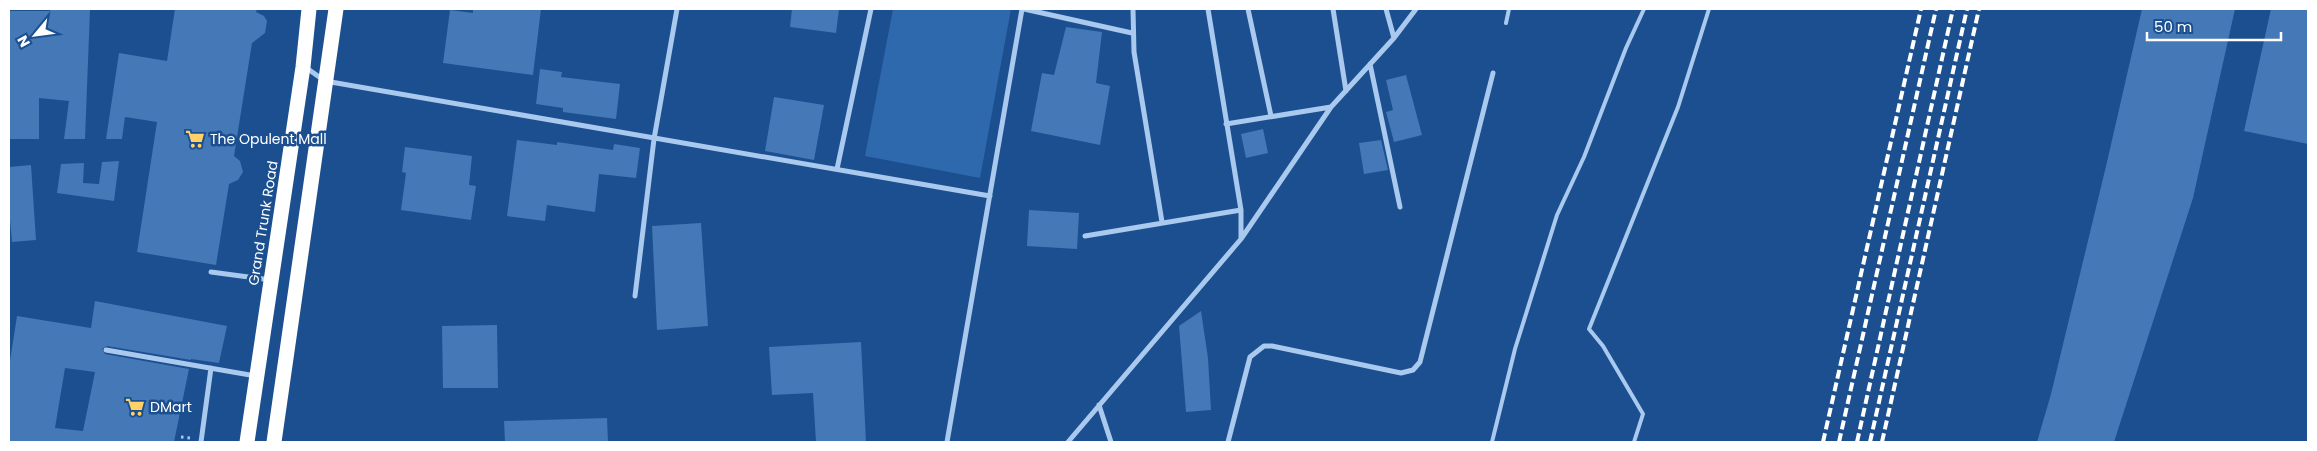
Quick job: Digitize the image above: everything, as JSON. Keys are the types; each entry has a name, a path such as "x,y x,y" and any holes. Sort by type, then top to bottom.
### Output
{"highway":[{"name":"Grand Trunk Road","path":"247,442 310,9"},
{"path":"274,442 336,9"}],"street":[{"path":"635,296 654,139 677,9"},
{"path":"836,169 871,9"},
{"path":"947,442 1023,9 1132,33"},
{"path":"1133,9 1132,33 1134,52 1162,222"},
{"path":"1208,9 1241,210 1241,239"},
{"path":"1248,9 1271,116"},
{"path":"1333,9 1346,91"},
{"path":"1386,9 1394,38"},
{"path":"1068,442 1241,239 1331,107 1394,38 1416,9"},
{"path":"1370,64 1400,207"},
{"path":"303,67 325,81 990,196"},
{"path":"1228,442 1250,357 1264,346 1272,346 1401,373 1413,370 1420,362 1493,73"},
{"path":"1226,124 1331,107"},
{"path":"1085,236 1241,210"},
{"path":"211,272 271,280"},
{"path":"106,350 257,376"},
{"path":"200,442 212,368"},
{"path":"1099,405 1111,442"}],"lane":[{"path":"1506,23 1509,9"},
{"path":"1492,442 1515,349 1557,215 1584,157 1616,73 1644,9"},
{"path":"1634,442 1643,414 1603,346 1589,329 1678,107 1709,9"}],"shaded area":[{"path":"893,9 1011,9 980,178 865,156"}],"building":[{"path":"50,9 90,10 85,139 64,139 69,101 39,98 39,139 9,139 9,11 50,11"},
{"name":"The Opulent Mall","path":"175,9 257,9 256,12 264,16 267,21 265,33 252,43 234,156 240,161 243,172 238,180 229,184 216,265 137,252 157,122 125,117 122,139 106,139 119,53 167,61"},
{"path":"473,9 541,9 533,75 443,63 450,10 473,13"},
{"path":"792,9 839,9 836,33 790,27"},
{"path":"2142,9 2235,9 2193,198 2114,442 2037,442 2051,394"},
{"path":"2271,9 2308,9 2308,144 2244,131"},
{"path":"1066,27 1102,32 1096,83 1110,86 1100,145 1031,131 1042,73 1054,75"},
{"path":"540,69 562,72 561,77 620,84 616,119 563,112 563,108 536,104"},
{"path":"1406,75 1422,135 1394,142 1386,112 1393,110 1386,80"},
{"path":"774,97 824,105 814,160 765,151"},
{"path":"1263,129 1268,153 1246,158 1241,134"},
{"path":"517,140 557,145 557,142 613,150 614,144 640,148 636,178 599,174 595,212 547,205 545,221 507,216"},
{"path":"1381,140 1388,170 1364,174 1359,143"},
{"path":"405,147 472,156 469,185 476,186 471,220 401,210 406,173 402,172"},
{"path":"119,161 114,201 57,193 61,164 84,163 83,183 99,184 102,162"},
{"path":"31,165 36,240 12,242 9,209 9,167"},
{"path":"1029,210 1079,213 1077,249 1027,246"},
{"path":"701,223 708,326 657,330 652,226"},
{"path":"95,301 227,326 219,363 107,346 102,349 105,354 189,369 174,442 9,442 9,367 17,316 91,328","holes":["65,368 95,372 83,431 55,428"]},
{"path":"1201,311 1208,358 1211,410 1186,412 1179,326"},
{"path":"497,325 498,388 443,388 442,326"},
{"path":"861,342 866,442 816,442 813,393 772,395 769,347"},
{"path":"607,418 608,442 505,442 504,421"}],"railway":[{"path":"1823,442 1921,9"},
{"path":"1839,442 1936,9"},
{"path":"1857,442 1953,9"},
{"path":"1870,442 1967,9"},
{"path":"1882,442 1979,9"}],"place":[{"name":"The Opulent Mall","path":"195,139"},
{"name":"DMart","path":"135,407"}]}
